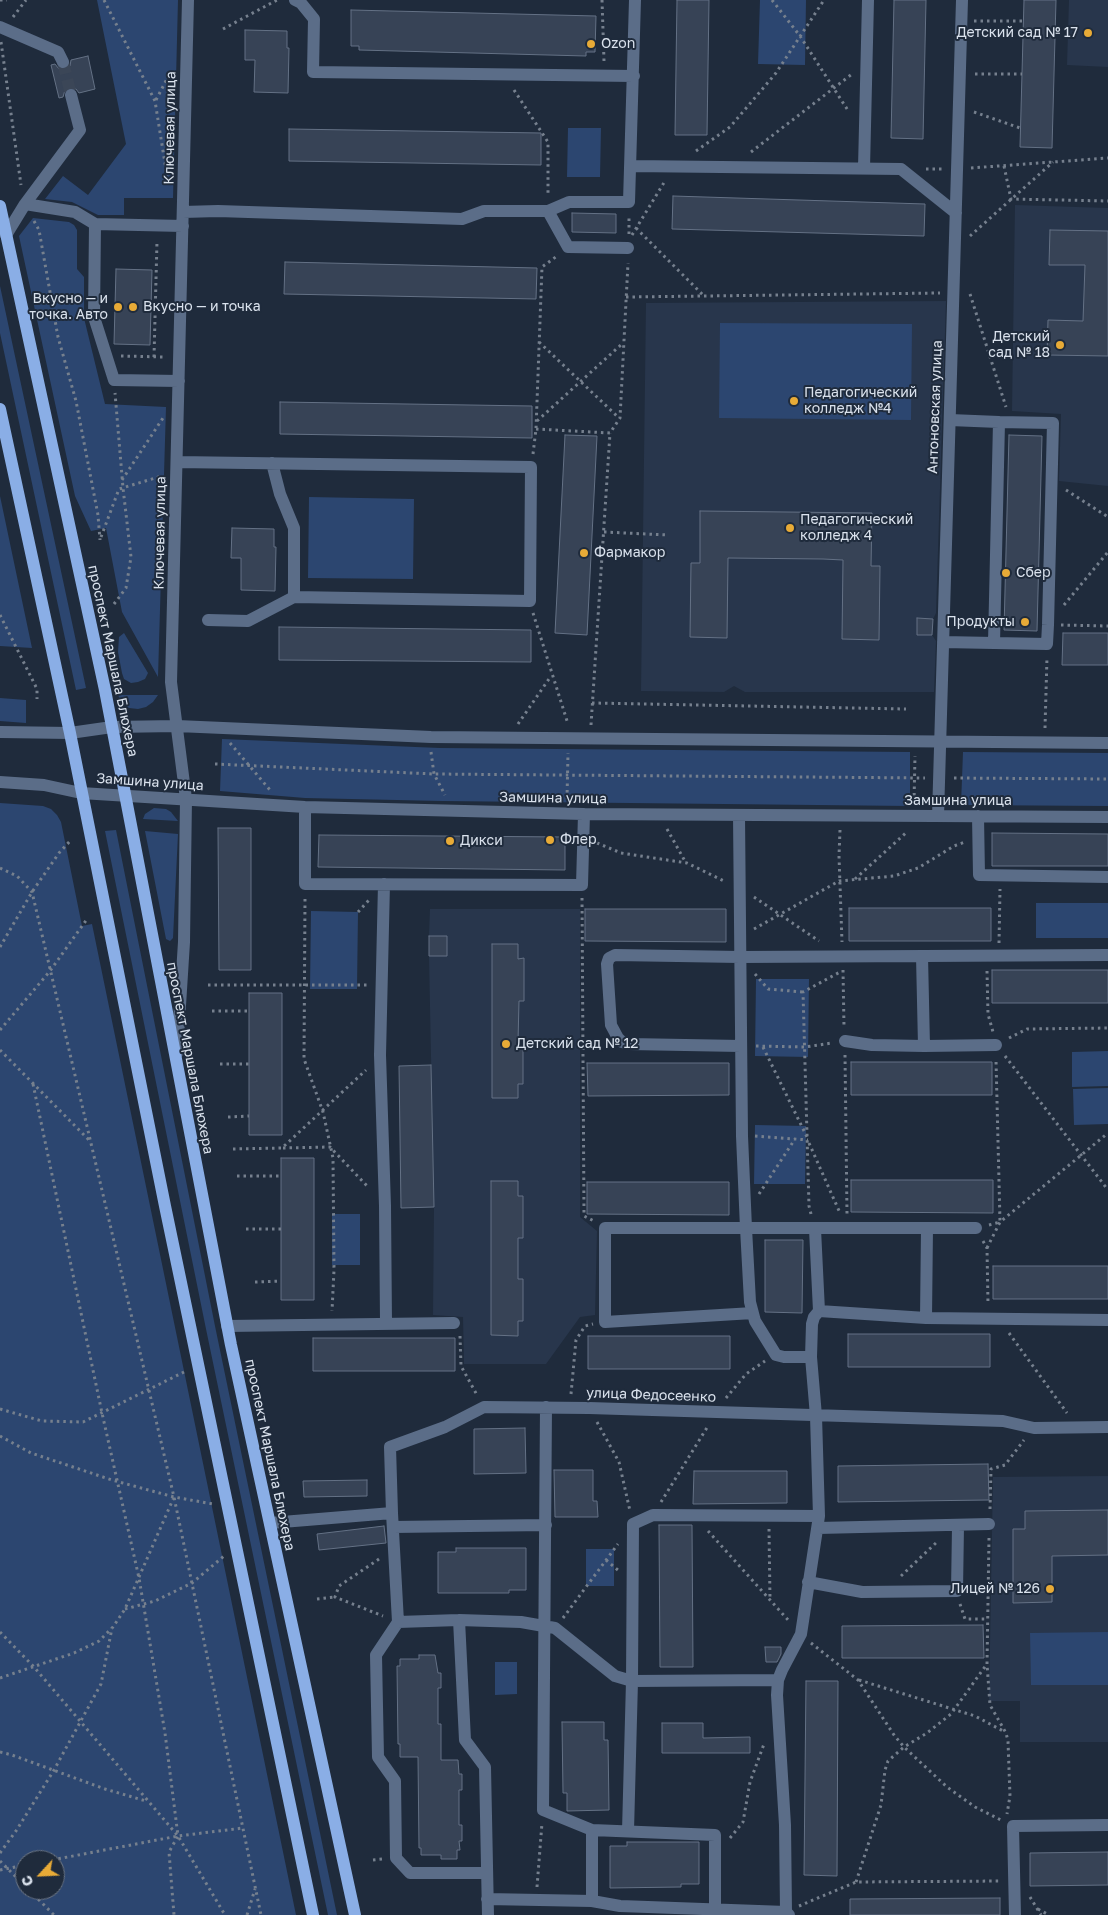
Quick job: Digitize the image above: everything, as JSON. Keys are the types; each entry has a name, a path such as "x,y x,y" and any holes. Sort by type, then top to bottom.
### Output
{"main road":[{"name":"проспект Маршала Блюхера","path":"0,206 112,727 227,1326 355,1915"},
{"path":"0,409 70,733 198,1365 314,1915"}],"street":[{"name":"Ключевая улица","path":"176,1066 184,942 186,799 171,682 188,0"},
{"path":"183,212 218,211 462,219 484,211 548,211 569,202 629,202 635,0"},
{"path":"864,168 868,0"},
{"name":"Антоновская улица","path":"938,816 962,0"},
{"path":"300,1 314,19 313,72 634,76"},
{"path":"2,28 58,52 63,62"},
{"path":"6,234 25,204 80,130 71,95"},
{"path":"631,166 901,169 956,213"},
{"path":"25,204 75,212 95,224 182,226"},
{"path":"548,211 568,247 628,248"},
{"path":"95,224 94,317 114,380 179,381"},
{"path":"943,642 1047,644 1048,625 1053,423 950,420"},
{"path":"994,643 1005,422"},
{"path":"177,467 272,463 531,467 530,601 294,597 248,621 208,620"},
{"path":"272,463 280,494 294,528 294,597"},
{"path":"0,732 70,733 112,727 177,726 431,736 1108,742"},
{"name":"Замшина улица","path":"0,782 44,784 81,793 125,794 283,806 454,812 1108,817"},
{"path":"304,807 305,884 582,885 584,814"},
{"path":"739,815 742,1136 750,1302 753,1314 776,1355 784,1357 811,1357"},
{"path":"978,816 979,875 1108,877"},
{"path":"384,884 380,1055 385,1206 386,1323"},
{"path":"741,1046 629,1044 622,1042 611,1025 607,964 609,958 615,955 842,957 1108,955"},
{"path":"922,956 924,1046"},
{"path":"845,1041 872,1045 996,1044"},
{"path":"753,1314 606,1322 605,1228 746,1222 816,1229 976,1228"},
{"path":"926,1318 927,1228"},
{"path":"487,1899 592,1901 620,1911 689,1912 715,1910 787,1913 778,1680 801,1634 819,1522 820,1503 816,1416 811,1357 812,1324 814,1317 819,1312 816,1229"},
{"path":"819,1312 926,1318 1108,1320"},
{"path":"227,1326 454,1323"},
{"name":"улица Федосеенко","path":"392,1513 390,1447 445,1427 484,1407 717,1411 816,1416 1002,1421 1034,1428 1108,1427"},
{"path":"546,1407 546,1525 549,1627 543,1810 592,1830 715,1835 715,1910"},
{"path":"270,1523 392,1513 398,1622 376,1655 378,1757 395,1781 396,1858 410,1873 486,1873"},
{"path":"628,1831 632,1681 633,1524 653,1515 769,1516 819,1522 958,1526 989,1524"},
{"path":"393,1527 546,1525"},
{"path":"808,1582 862,1592 957,1591 958,1526"},
{"path":"459,1620 466,1740 485,1767 488,1915"},
{"path":"398,1622 459,1620 521,1622 549,1627 615,1676 632,1681 778,1680"},
{"path":"1015,1915 1013,1826 1108,1825"},
{"path":"592,1830 592,1901"}],"path":[{"path":"0,0 7,0"},
{"path":"26,0 2,28 1,41 18,170 25,204 39,230 58,336 76,401 98,515 100,540 119,489 177,467"},
{"path":"104,0 155,101 166,161 167,179"},
{"path":"223,29 277,0"},
{"path":"601,0 605,76"},
{"path":"772,0 800,36 864,136"},
{"path":"629,202 629,240 674,166 730,127 776,73 824,0"},
{"path":"962,21 1024,21"},
{"path":"732,166 867,62"},
{"path":"155,101 170,75 170,65"},
{"path":"960,74 1022,74"},
{"path":"504,75 548,142 548,211"},
{"path":"959,106 1020,128"},
{"path":"901,169 957,169 1108,158"},
{"path":"955,250 1053,162"},
{"path":"1004,166 1011,199"},
{"path":"1011,199 1108,201"},
{"path":"154,357 158,225"},
{"path":"636,228 704,296"},
{"path":"531,467 536,429 542,267 568,247"},
{"path":"591,725 610,433 620,418 628,248"},
{"path":"967,287 1005,422"},
{"path":"626,297 953,293"},
{"path":"538,342 620,418"},
{"path":"536,421 624,342"},
{"path":"106,355 170,357"},
{"path":"114,380 122,488 131,557 126,588 114,604"},
{"path":"122,480 163,417"},
{"path":"536,429 610,433"},
{"path":"1052,480 1108,517"},
{"path":"603,532 668,535"},
{"path":"1048,625 1108,552"},
{"path":"530,601 568,725"},
{"path":"0,615 37,689 37,699"},
{"path":"1048,625 1108,626"},
{"path":"1045,731 1047,644"},
{"path":"517,725 552,676"},
{"path":"592,703 906,709"},
{"path":"217,728 283,806"},
{"path":"431,736 434,774 454,812"},
{"path":"855,879 914,825 915,741"},
{"path":"566,802 568,749"},
{"path":"215,764 434,774 928,778"},
{"path":"947,778 1108,779"},
{"path":"664,824 687,863"},
{"path":"841,825 839,882 845,1041 847,1229"},
{"path":"740,936 839,882 894,876 918,868 954,846 978,837"},
{"path":"584,838 620,853 687,863 740,888 842,957"},
{"path":"0,947 58,852 71,840"},
{"path":"0,868 17,876 32,892 174,1497 261,1915"},
{"path":"1000,875 988,1014 996,1044 1000,1222"},
{"path":"305,884 304,1059 322,1112 333,1158 334,1261 331,1324"},
{"path":"582,885 584,1216 605,1228"},
{"path":"0,1030 50,972 87,919"},
{"path":"740,957 768,989 804,992 843,970"},
{"path":"208,985 382,985"},
{"path":"804,992 809,1206 816,1229"},
{"path":"212,1011 249,1011"},
{"path":"996,1044 1027,1030 1108,1028"},
{"path":"741,1046 805,1047 845,1041"},
{"path":"996,1044 1108,1190"},
{"path":"763,1047 808,1140 847,1229"},
{"path":"0,1050 89,1140"},
{"path":"282,1148 380,1055"},
{"path":"220,1064 249,1064"},
{"path":"34,1084 138,1578 165,1733 178,1836 169,1852 174,1915"},
{"path":"228,1117 250,1116"},
{"path":"987,1248 1000,1222 1108,1133"},
{"path":"742,1136 808,1140"},
{"path":"746,1222 795,1139"},
{"path":"233,1149 330,1147 385,1206"},
{"path":"237,1176 281,1176"},
{"path":"1000,1222 976,1228 987,1248 994,1319 1077,1428"},
{"path":"246,1229 281,1229"},
{"path":"255,1282 281,1281"},
{"path":"569,1407 576,1340 586,1326 606,1322"},
{"path":"454,1323 460,1333 461,1366 484,1407"},
{"path":"653,1515 732,1390 758,1364 776,1355"},
{"path":"0,1409 42,1421 83,1422 198,1365"},
{"path":"549,1627 633,1524 619,1462 589,1408"},
{"path":"694,1516 801,1634 858,1680 904,1747 947,1787 975,1807 1005,1822 1010,1796 1008,1741 1006,1733 990,1705 986,1664 991,1469 1005,1465 1034,1428"},
{"path":"0,1436 31,1452 118,1482 174,1497 228,1507"},
{"path":"0,1678 74,1653 99,1642 125,1609 174,1497"},
{"path":"769,1516 770,1601"},
{"path":"884,1592 926,1551 958,1526"},
{"path":"125,1609 155,1601 192,1583 236,1546"},
{"path":"335,1597 340,1586 394,1549"},
{"path":"957,1591 964,1619 987,1619"},
{"path":"317,1599 335,1597 398,1622"},
{"path":"0,1853 54,1770 101,1684 112,1627"},
{"path":"0,1632 34,1667 79,1723 178,1836 225,1915"},
{"path":"856,1882 881,1805 885,1770 888,1762 904,1747 927,1733 951,1714 986,1664"},
{"path":"858,1680 954,1708 975,1716 1006,1733"},
{"path":"715,1858 743,1822 750,1782 766,1738"},
{"path":"0,1752 105,1789 147,1801"},
{"path":"536,1900 543,1810"},
{"path":"65,1858 178,1836 243,1828"},
{"path":"0,1861 15,1875"},
{"path":"0,1870 15,1867"},
{"path":"787,1913 856,1882 1014,1881"},
{"path":"247,1915 256,1888"},
{"path":"39,1900 54,1915"},
{"path":"1036,1908 1048,1915"}],"shaded area":[{"path":"97,0 178,0 173,198 124,198 124,215 98,215 72,202 45,199 63,176 88,195 126,144"},
{"path":"760,0 806,0 805,65 758,64"},
{"name":"Детский сад № 17","path":"1069,0 1108,0 1108,67 1067,65"},
{"path":"568,128 601,128 600,177 567,177"},
{"name":"Детский сад № 18","path":"1015,205 1108,208 1108,486 1059,481 1061,414 1012,411"},
{"path":"33,218 69,222 77,230 77,269 84,277 84,318 105,404 166,407 158,677 122,612 106,528 91,531 75,496 19,236"},
{"path":"0,286 86,688 76,690 0,333"},
{"name":"Педагогический колледж №4","path":"946,301 936,613 933,619 917,618 917,634 932,635 936,641 934,692 745,692 734,686 724,692 641,691 646,303"},
{"path":"720,323 912,324 911,420 719,418"},
{"path":"0,496 32,648 0,646"},
{"path":"309,497 414,499 413,579 308,578"},
{"path":"124,633 148,673 145,679 138,682 131,683 124,679 122,673 118,652 119,637"},
{"path":"118,695 158,695 146,707 138,709 129,708 122,704"},
{"path":"0,698 26,700 26,723 0,721"},
{"path":"222,739 440,748 910,752 910,806 442,801 305,798 220,791"},
{"path":"963,752 1108,753 1108,806 961,805"},
{"path":"0,803 43,806 51,809 57,815 61,822 82,926 92,924 296,1915 0,1915"},
{"path":"154,808 166,809 178,821 143,819 145,814"},
{"path":"116,830 215,1326 337,1915 328,1915 206,1329 105,831"},
{"path":"145,831 178,834 173,938 170,941 166,939"},
{"path":"1036,903 1108,903 1108,938 1036,938"},
{"path":"430,909 580,909 580,1217 597,1231 595,1315 580,1317 546,1364 464,1364 463,1317 433,1315 434,1207 429,956 447,955 446,936 429,936"},
{"path":"311,911 358,912 357,989 310,989"},
{"path":"756,979 809,979 808,1057 755,1056"},
{"path":"1108,1051 1108,1086 1072,1087 1072,1052"},
{"path":"1108,1088 1108,1124 1074,1125 1073,1089"},
{"path":"755,1125 806,1126 805,1184 754,1184"},
{"path":"332,1214 360,1214 360,1265 332,1265"},
{"name":"Лицей № 126","path":"1108,1476 1108,1742 1020,1742 1020,1701 989,1701 993,1477"},
{"path":"586,1549 614,1549 614,1586 586,1586"},
{"path":"1108,1632 1108,1685 1031,1685 1030,1633"},
{"path":"495,1662 517,1662 517,1694 495,1695"}],"building":[{"path":"677,0 709,0 707,135 675,135"},
{"path":"894,0 926,0 923,139 891,138"},
{"path":"1024,0 1056,0 1052,148 1020,147"},
{"path":"351,10 596,16 595,52 586,52 586,56 359,50 359,46 351,46"},
{"path":"245,30 287,31 287,48 289,48 288,93 254,92 255,60 245,60"},
{"path":"88,56 95,89 79,93 76,89 69,87 65,90 63,97 59,98 51,65 55,64 59,69 66,69 70,66 71,60"},
{"path":"289,129 541,133 541,165 289,161"},
{"path":"673,196 925,204 924,236 672,229"},
{"path":"572,213 616,214 616,233 572,232"},
{"path":"1050,230 1108,231 1108,356 1047,355 1048,320 1083,321 1085,265 1049,265"},
{"path":"285,262 537,268 536,299 284,294"},
{"name":"Вкусно — и точка","path":"116,269 152,270 150,345 114,344"},
{"path":"280,402 532,406 532,438 280,434"},
{"path":"565,435 597,436 587,635 555,633"},
{"path":"1009,435 1042,436 1037,631 1004,630"},
{"path":"700,511 872,513 871,566 880,566 879,640 842,639 843,560 823,559 728,558 727,638 690,637 691,563 700,563"},
{"path":"232,528 274,529 274,547 276,547 275,591 241,590 241,558 231,558"},
{"path":"917,618 933,619 932,635 917,635"},
{"path":"279,627 531,630 531,662 279,660"},
{"path":"1063,633 1108,633 1108,665 1062,665"},
{"path":"218,828 251,828 251,970 219,970"},
{"path":"992,833 1108,834 1108,866 992,866"},
{"path":"319,835 565,837 565,870 318,867"},
{"path":"849,908 991,908 991,941 849,941"},
{"path":"585,909 726,909 726,942 585,941"},
{"path":"429,936 447,936 447,956 429,956"},
{"path":"492,944 518,944 518,959 524,958 524,1001 519,1001 518,1042 523,1042 523,1084 518,1084 518,1098 492,1098"},
{"path":"992,970 1108,970 1108,1003 992,1003"},
{"path":"249,993 282,993 282,1135 249,1135"},
{"path":"851,1062 992,1062 992,1095 851,1095"},
{"path":"587,1063 729,1063 729,1095 588,1096"},
{"path":"431,1065 434,1207 401,1208 399,1066"},
{"path":"281,1158 314,1158 314,1300 281,1300"},
{"path":"851,1180 993,1180 993,1213 851,1212"},
{"path":"491,1181 518,1181 518,1196 523,1196 523,1238 518,1238 518,1279 523,1279 523,1321 518,1321 518,1336 491,1335"},
{"path":"587,1182 729,1182 729,1215 587,1214"},
{"path":"765,1240 803,1240 802,1313 765,1312"},
{"path":"993,1266 1108,1266 1108,1299 993,1299"},
{"path":"848,1334 990,1334 990,1367 848,1367"},
{"path":"588,1336 730,1336 730,1369 588,1369"},
{"path":"313,1338 455,1338 455,1371 313,1371"},
{"path":"525,1428 526,1473 474,1474 474,1429"},
{"path":"988,1464 989,1500 838,1502 838,1466"},
{"path":"554,1470 593,1470 593,1501 597,1501 598,1517 555,1517"},
{"path":"694,1471 787,1471 787,1503 693,1504"},
{"path":"367,1480 367,1496 304,1497 303,1481"},
{"path":"1108,1510 1108,1555 1052,1556 1052,1602 1013,1603 1013,1529 1025,1529 1025,1511"},
{"path":"659,1525 692,1525 693,1667 660,1667"},
{"path":"384,1526 386,1543 319,1550 317,1534"},
{"path":"456,1548 526,1548 526,1590 509,1590 509,1593 438,1593 438,1552 456,1552"},
{"path":"983,1625 984,1658 842,1658 842,1626"},
{"path":"765,1647 781,1647 781,1654 777,1662 766,1662"},
{"path":"419,1655 435,1655 438,1673 441,1673 441,1688 438,1688 438,1724 441,1724 441,1760 458,1760 459,1774 462,1774 462,1790 459,1790 459,1825 462,1825 462,1841 459,1841 460,1850 457,1850 457,1859 441,1859 441,1855 421,1855 421,1848 419,1848 418,1757 400,1757 400,1744 398,1744 397,1666 400,1666 400,1659 419,1659"},
{"path":"806,1681 838,1681 837,1876 804,1875"},
{"path":"562,1722 604,1722 604,1740 608,1740 609,1810 567,1811 567,1793 563,1793"},
{"path":"662,1723 703,1723 703,1738 750,1737 750,1753 662,1753"},
{"path":"627,1842 699,1842 699,1884 681,1884 681,1887 610,1888 610,1846 627,1846"},
{"path":"1108,1852 1108,1885 1030,1886 1030,1853"},
{"path":"1000,1898 1000,1915 850,1915 850,1899"}],"tunnel":[{"path":"63,62 71,95"}],"place":[{"name":"Детский сад № 17","path":"1088,33"},
{"name":"Ozon","path":"591,44"},
{"name":"Вкусно — и точка. Авто","path":"118,307"},
{"name":"Вкусно — и точка","path":"133,307"},
{"name":"Детский сад № 18","path":"1060,345"},
{"name":"Педагогический колледж №4","path":"794,401"},
{"name":"Педагогический колледж 4","path":"790,528"},
{"name":"Фармакор","path":"584,553"},
{"name":"Сбер","path":"1006,573"},
{"name":"Продукты","path":"1025,622"},
{"name":"Флер","path":"550,840"},
{"name":"Дикси","path":"450,841"},
{"name":"Детский сад № 12","path":"506,1044"},
{"name":"Лицей № 126","path":"1050,1589"}]}
